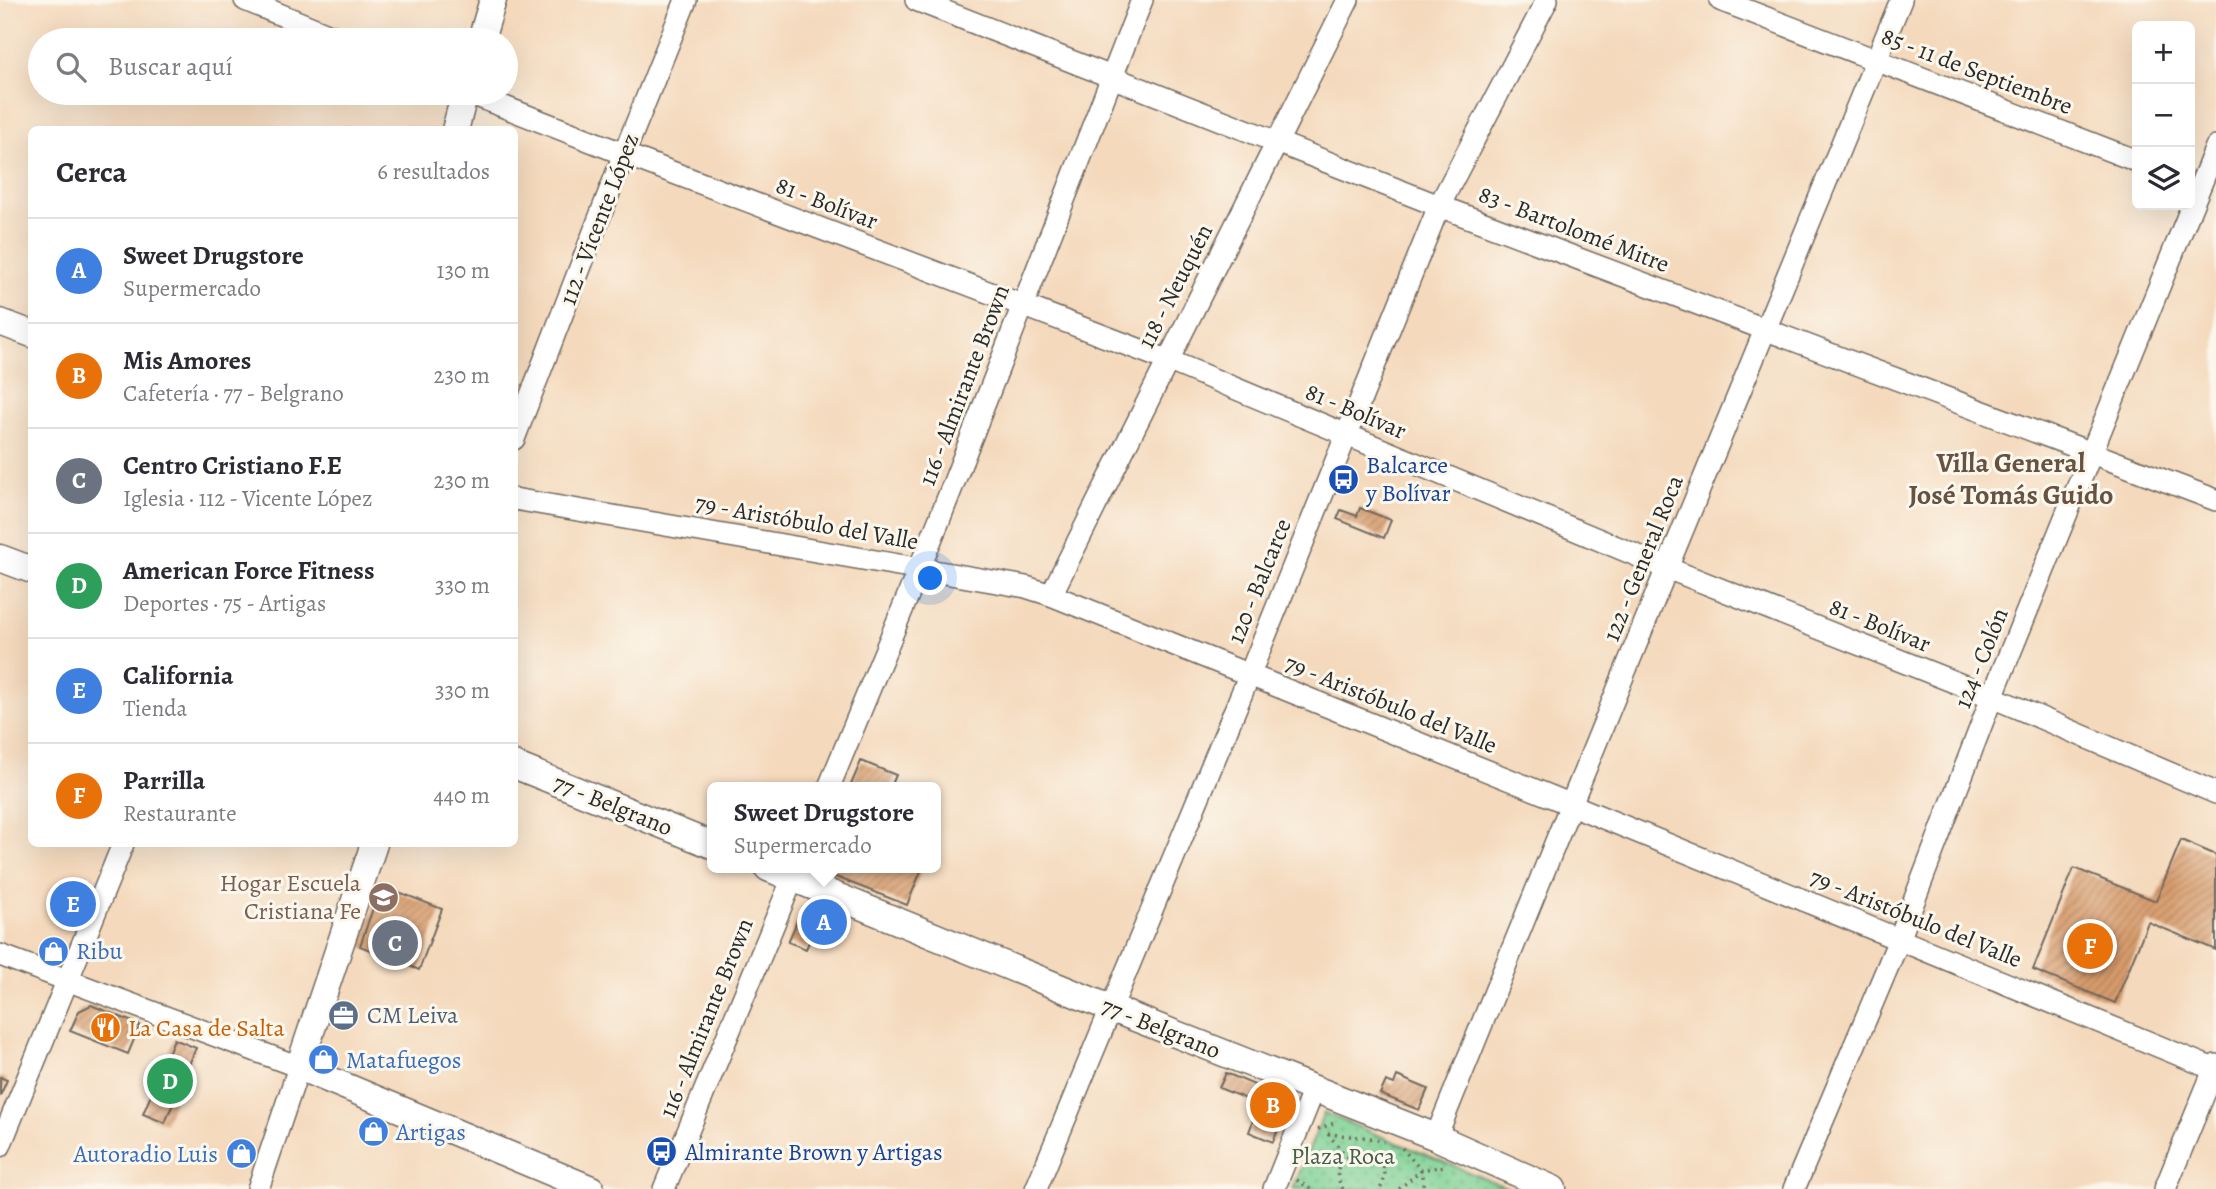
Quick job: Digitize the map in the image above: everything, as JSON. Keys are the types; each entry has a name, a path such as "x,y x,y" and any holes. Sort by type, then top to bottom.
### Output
{"street":[{"path":"245,0 313,28"},
{"path":"485,28 493,0"},
{"name":"112 - Vicente López","path":"518,429 686,0"},
{"name":"83 - Bartolomé Mitre","path":"916,0 1439,206 2216,500"},
{"name":"116 - Almirante Brown","path":"831,782 938,523 1142,0"},
{"name":"118 - Neuquén","path":"1051,595 1348,0"},
{"name":"120 - Balcarce","path":"1036,1189 1249,676 1439,206 1547,0"},
{"name":"85 - 11 de Septiembre","path":"1720,0 2132,159"},
{"name":"122 - General Roca","path":"1436,1137 1901,0"},
{"path":"455,126 463,105"},
{"name":"81 - Bolívar","path":"498,105 1167,360 1667,568 1992,697 2216,793"},
{"name":"124 - Colón","path":"1794,1189 1899,940 1992,697 2216,147"},
{"path":"0,322 28,332"},
{"name":"79 - Aristóbulo del Valle","path":"518,500 1026,587 1051,595 2215,1068"},
{"path":"0,558 28,568"},
{"name":"77 - Belgrano","path":"518,767 707,843"},
{"path":"0,1146 122,847"},
{"path":"258,1189 373,847"},
{"name":"116 - Almirante Brown","path":"664,1189 795,873"},
{"name":"77 - Belgrano","path":"795,873 1110,1008 1436,1137 1553,1189"},
{"path":"0,955 66,982 299,1067 592,1189"},
{"path":"2165,1189 2215,1068"},
{"path":"1275,1189 1314,1089"}],"path":[{"path":"1313,1130 1337,1122"},
{"path":"1363,1131 1370,1138"},
{"path":"1347,1157 1328,1134 1370,1138 1402,1148 1421,1170 1424,1189"},
{"path":"1343,1189 1338,1178 1339,1170 1347,1157 1361,1152 1375,1157 1383,1168 1384,1176 1380,1189"},
{"path":"1399,1189 1421,1170"},
{"path":"1293,1177 1310,1189"}],"green space":[{"name":"Plaza Roca","path":"1324,1113 1510,1189 1293,1189"}],"building":[{"path":"1360,508 1391,520 1384,538 1337,519 1341,510 1357,516"},
{"path":"861,761 896,775 893,782 852,782"},
{"path":"2181,840 2216,855 2216,950 2148,922 2115,1003 2033,970 2074,868 2156,901"},
{"path":"826,873 920,873 907,905"},
{"path":"381,885 442,909 419,970 360,946"},
{"path":"810,905 847,921 838,941 814,930 806,949 788,942 803,908"},
{"name":"La Casa de Salta","path":"91,1005 140,1025 128,1054 70,1031 79,1011"},
{"path":"174,1039 196,1048 165,1123 143,1114"},
{"path":"1226,1073 1290,1100 1273,1142 1249,1132 1259,1104 1219,1088"},
{"path":"1397,1076 1428,1089 1419,1110 1380,1094 1386,1081 1394,1084"},
{"path":"0,1077 7,1080 0,1096"}],"place":[{"name":"Balcarce y Bolívar","path":"1343,479"},
{"name":"Hogar Escuela Cristiana Fe","path":"384,897"},
{"name":"California","path":"73,904"},
{"name":"Sweet Drugstore","path":"824,922"},
{"name":"Centro Cristiano F.E","path":"395,943"},
{"name":"Parrilla","path":"2090,946"},
{"name":"Ribu","path":"53,951"},
{"name":"CM Leiva","path":"344,1015"},
{"name":"La Casa de Salta","path":"105,1028"},
{"name":"Matafuegos","path":"323,1060"},
{"name":"American Force Fitness","path":"170,1081"},
{"name":"Mis Amores","path":"1273,1105"},
{"name":"Artigas","path":"373,1132"},
{"name":"Almirante Brown y Artigas","path":"662,1152"},
{"name":"Autoradio Luis","path":"241,1154"}],"district":[{"name":"Villa General José Tomás Guido","path":"2011,478"}]}
